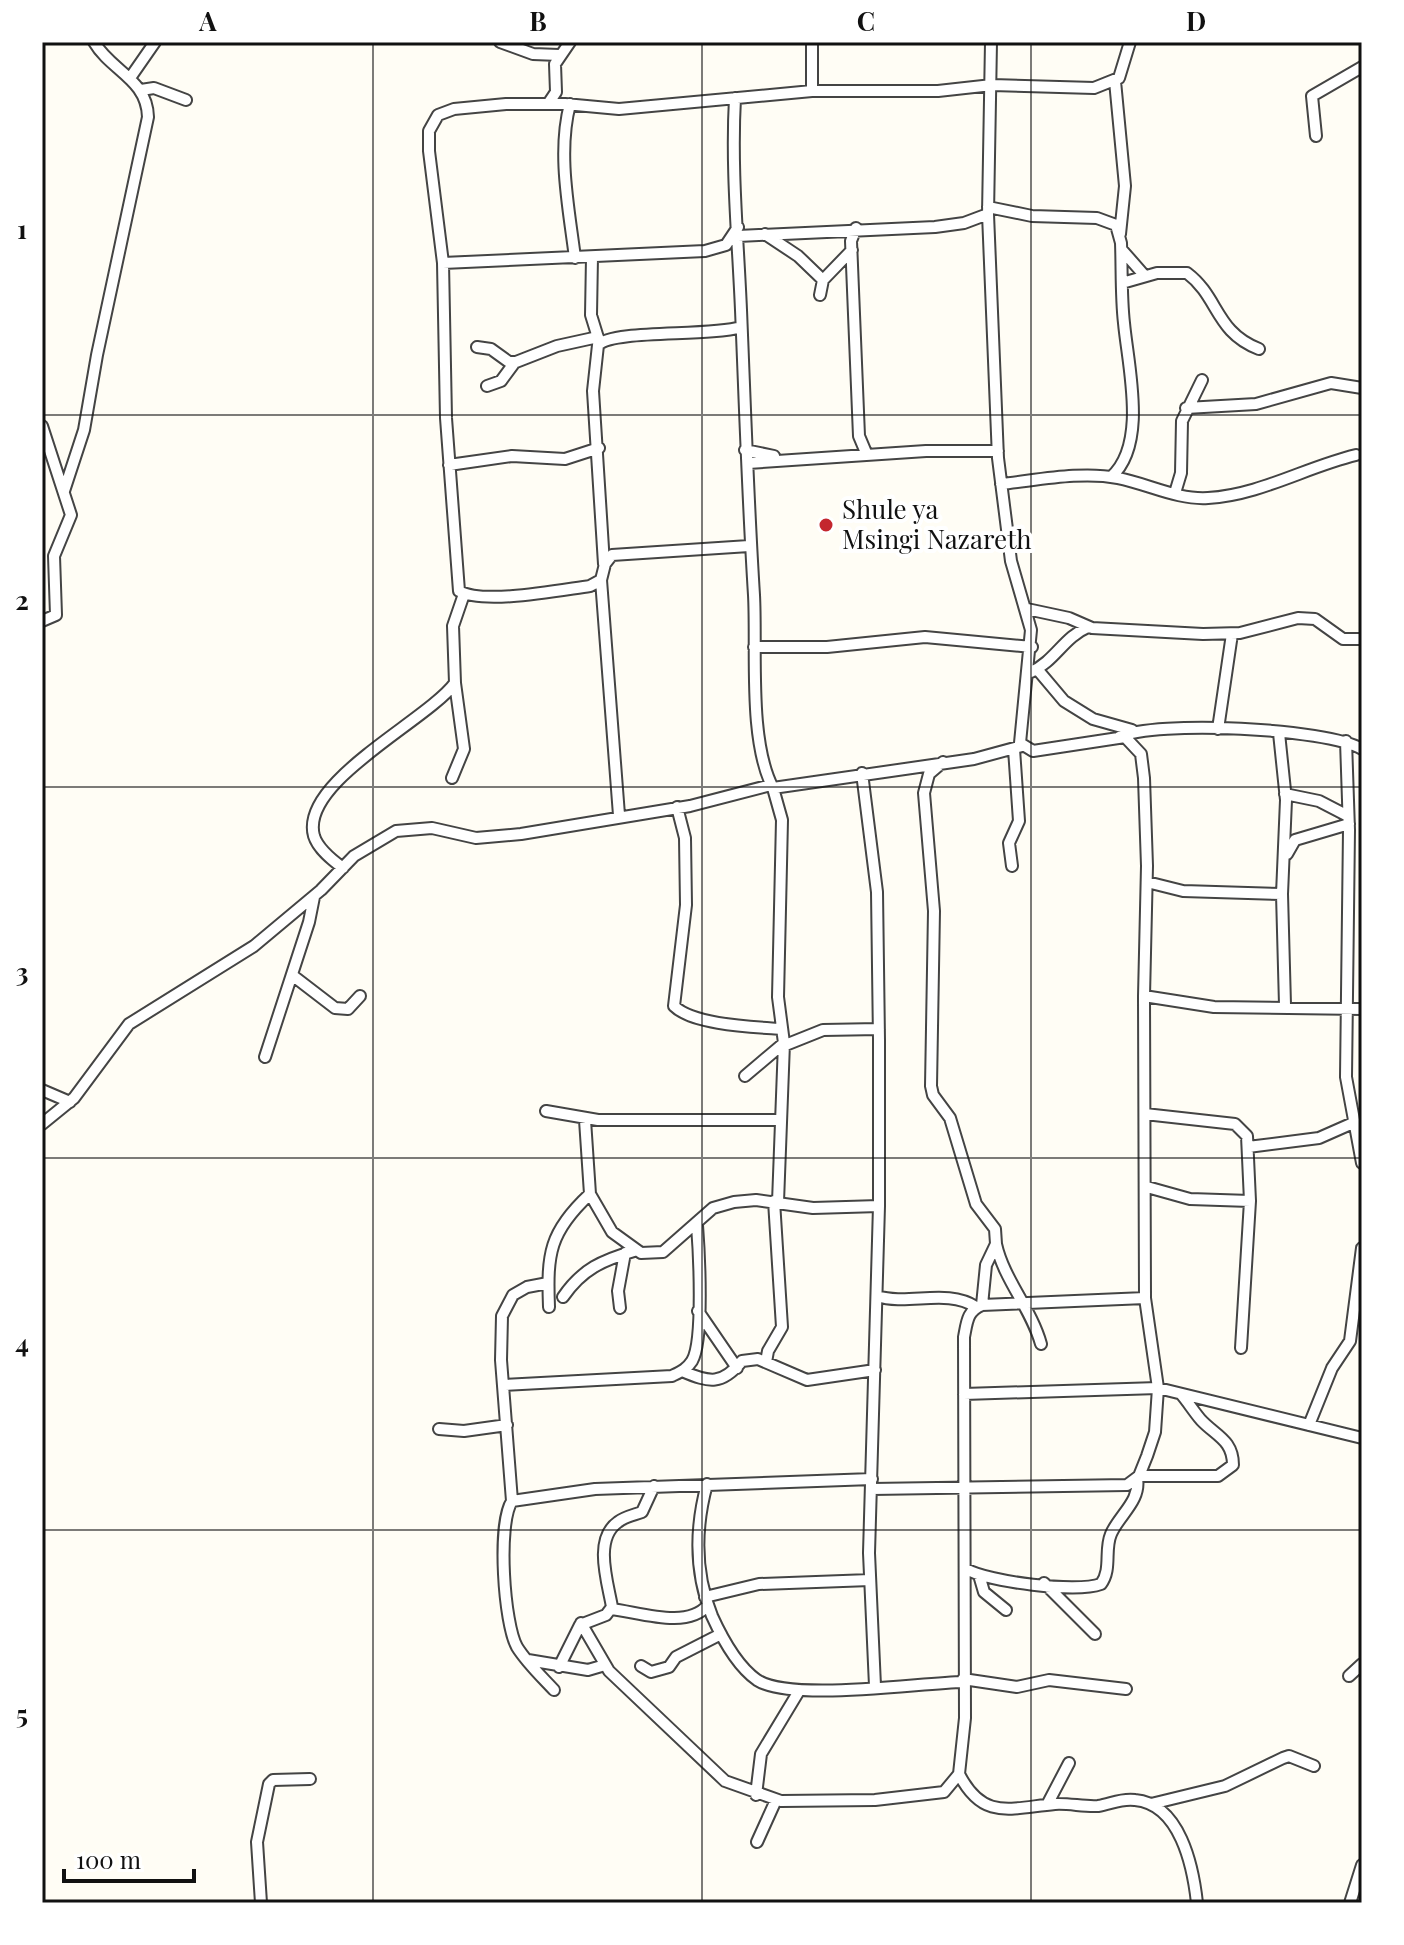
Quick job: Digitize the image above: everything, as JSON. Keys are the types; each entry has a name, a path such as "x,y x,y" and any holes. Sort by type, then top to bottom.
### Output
{"street":[{"path":"64,491 93,393 97,355 148,117 141,90 107,60 94,42"},
{"path":"130,78 155,42"},
{"path":"500,42 533,54 559,55"},
{"path":"548,104 556,88 555,64 570,42"},
{"path":"812,42 812,91"},
{"path":"991,42 988,211 998,451 1011,561 1027,609 1033,671 1019,730 1019,821 1009,843 1012,866"},
{"path":"452,778 464,749 455,683 453,626 464,594 456,579 443,263 429,151 433,121 443,111 454,109 548,104 619,109 812,91 938,91 992,85 1094,88 1115,81 1123,73 1130,42"},
{"path":"1316,136 1312,96 1362,67"},
{"path":"1115,81 1125,186 1124,219 1119,236"},
{"path":"141,90 154,88 186,100"},
{"path":"556,88 567,104 565,182 575,258"},
{"path":"735,98 734,197 738,232 754,647 765,774 772,786 782,820 778,997 783,1044 776,1202 782,1327 768,1351 766,1362"},
{"path":"443,263 722,248 738,232 765,234 935,227 964,223 988,211 1109,220 1116,225 1121,248 1132,414 1128,454 1122,468 1111,477"},
{"path":"852,456 859,440 852,250 856,228"},
{"path":"765,234 798,256 823,280"},
{"path":"1121,248 1144,275"},
{"path":"820,295 823,280 852,250"},
{"path":"592,257 591,315 599,340 593,366 604,566"},
{"path":"1122,283 1144,275 1187,273 1228,331 1241,342 1259,349"},
{"path":"477,347 491,349 509,362 515,362 557,346 613,336 707,335 741,327"},
{"path":"487,386 501,381 515,362"},
{"path":"1175,493 1181,473 1181,436 1186,408 1202,380"},
{"path":"1186,408 1256,404 1331,383 1362,388"},
{"path":"42,426 71,515 54,556 57,612 55,617 42,621"},
{"path":"859,440 867,455"},
{"path":"449,465 512,456 565,459 599,448"},
{"path":"745,450 785,458"},
{"path":"748,463 785,458 998,451"},
{"path":"1001,484 1111,477 1175,493 1213,498 1266,488 1311,468 1356,455"},
{"path":"619,815 601,580 607,558 618,554 749,546"},
{"path":"464,594 554,591 590,586 601,580"},
{"path":"1027,609 1069,618 1088,627 1232,634 1298,618 1315,619 1343,639 1362,639"},
{"path":"1033,671 1070,636 1088,627"},
{"path":"1218,729 1232,634"},
{"path":"754,647 827,647 925,637 1032,647"},
{"path":"1033,671 1064,701 1093,719 1132,730"},
{"path":"343,868 328,856 315,838 313,820 318,803 381,744 455,683"},
{"path":"1117,737 1132,730 1151,727 1218,729 1346,741 1362,749"},
{"path":"1279,733 1285,794 1282,894 1285,1005"},
{"path":"42,1124 70,1102 129,1024 228,964 314,897 368,846 396,831 432,828 465,837 487,837 677,807 772,786 974,759 1018,748 1033,751 1125,737 1134,743 1141,754 1147,882 1144,996 1145,1298 1158,1388 1155,1432 1138,1477 1137,1492 1109,1537 1107,1567 1101,1584 1077,1588 979,1575 966,1569"},
{"path":"1346,741 1349,820 1346,1077 1356,1110 1353,1123 1362,1163"},
{"path":"945,761 929,774 924,793 934,911 931,1086 936,1101 950,1118 976,1204 992,1222 1003,1270 1022,1301 1041,1344"},
{"path":"862,773 877,892 879,1029 879,1206 870,1580 875,1686"},
{"path":"1285,794 1319,801 1349,820"},
{"path":"677,807 685,838 686,905 674,1006 688,1015 744,1026 781,1029"},
{"path":"1284,860 1295,840 1349,820"},
{"path":"1147,882 1183,891 1282,894"},
{"path":"265,1057 314,897"},
{"path":"292,975 335,1008 348,1009 360,996"},
{"path":"1144,996 1214,1007 1285,1005 1362,1009"},
{"path":"745,1076 783,1044 823,1030 879,1029"},
{"path":"42,1090 70,1102"},
{"path":"546,1111 585,1120 780,1120"},
{"path":"1145,1114 1235,1124 1243,1128 1248,1147 1250,1201 1241,1348"},
{"path":"585,1120 590,1194 612,1232 630,1252"},
{"path":"1248,1147 1319,1138 1353,1123"},
{"path":"1147,1187 1190,1199 1250,1201"},
{"path":"549,1307 549,1254 556,1234 567,1215 590,1194"},
{"path":"563,1297 574,1280 590,1267 630,1252 663,1252 713,1208 722,1205 746,1200 813,1208 879,1206"},
{"path":"505,1385 672,1376 682,1371 696,1353 697,1225"},
{"path":"581,1623 605,1665 725,1781 776,1800 875,1800 940,1795 959,1774 965,1718 964,1337 969,1316 979,1306 986,1265 996,1244"},
{"path":"1309,1425 1332,1368 1350,1341 1362,1248"},
{"path":"620,1308 618,1291 630,1252"},
{"path":"548,1283 521,1289 506,1303 501,1343 512,1501 506,1517 504,1554 508,1622 526,1659 554,1690"},
{"path":"877,1296 893,1300 951,1299 979,1306 1022,1301 1145,1298"},
{"path":"698,1311 737,1368"},
{"path":"682,1371 714,1380 732,1375 746,1359 766,1362 807,1380 875,1370"},
{"path":"964,1394 1158,1388 1362,1438"},
{"path":"512,1501 595,1489 707,1484 1118,1487 1138,1477 1218,1476 1233,1465 1233,1454 1222,1436 1205,1424 1180,1394"},
{"path":"439,1429 464,1431 507,1425"},
{"path":"707,1484 702,1505 699,1562 707,1601 721,1634 754,1678 777,1688 799,1691 963,1681 1017,1687 1059,1680 1126,1689"},
{"path":"559,1667 581,1623 606,1615 611,1609 606,1580 607,1535 617,1522 642,1512 654,1486"},
{"path":"979,1575 984,1592 1006,1610"},
{"path":"611,1609 677,1618 701,1612 707,1601 759,1584 870,1580"},
{"path":"1044,1583 1095,1634"},
{"path":"641,1666 651,1672 661,1671 680,1655 721,1634"},
{"path":"526,1659 588,1670 605,1665"},
{"path":"1349,1676 1362,1664"},
{"path":"756,1795 761,1754 799,1691"},
{"path":"959,1774 975,1800 1016,1808 1087,1806 1127,1799 1151,1804 1225,1786 1289,1756 1314,1766"},
{"path":"1047,1805 1069,1763"},
{"path":"261,1903 257,1842 269,1784 273,1780 310,1779"},
{"path":"757,1842 771,1818 776,1800"},
{"path":"1151,1804 1172,1824 1182,1840 1197,1903"},
{"path":"1350,1903 1359,1884 1362,1865"}],"place":[{"name":"Shule ya Msingi Nazareth","path":"826,525"}]}
